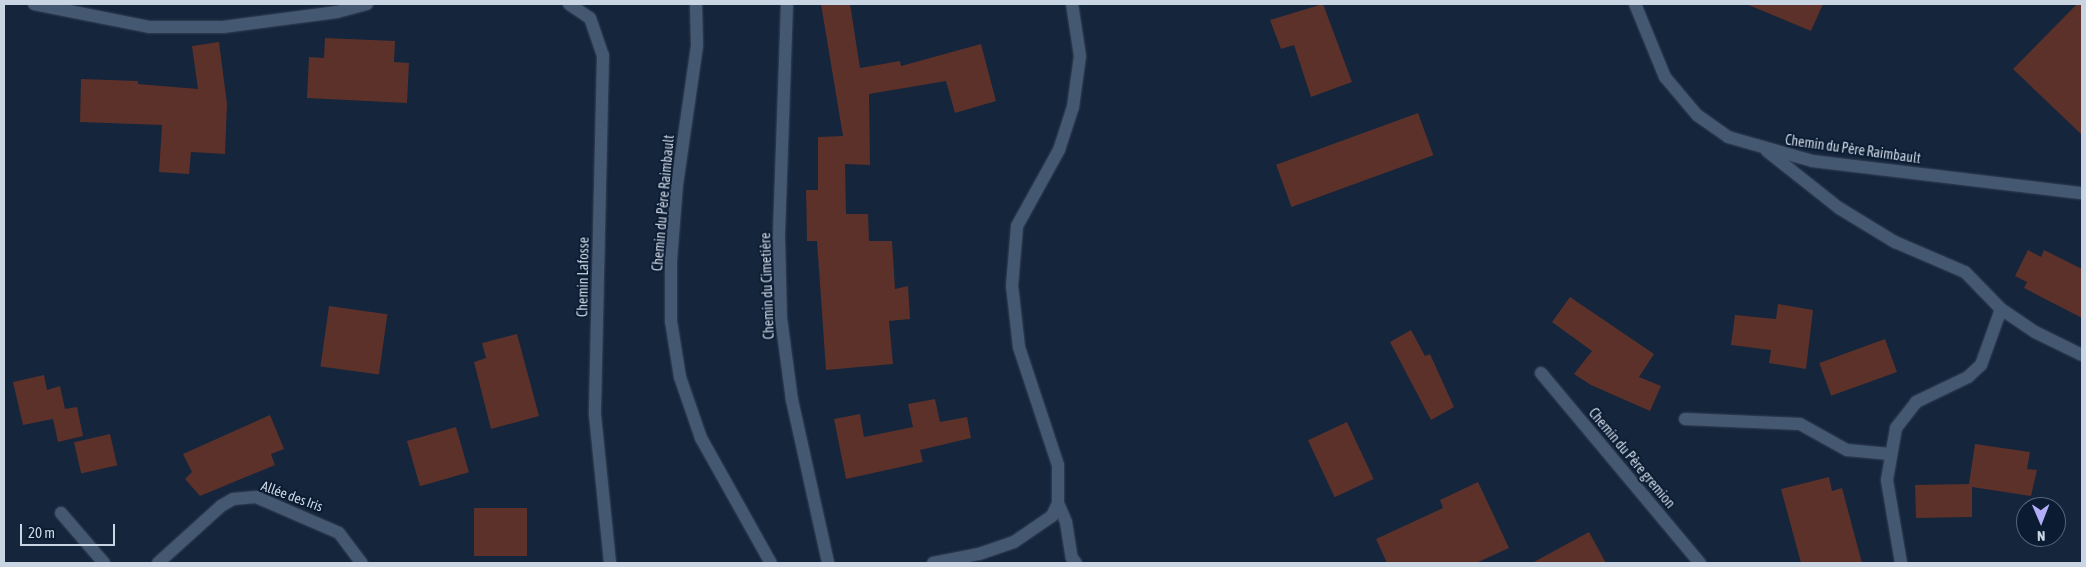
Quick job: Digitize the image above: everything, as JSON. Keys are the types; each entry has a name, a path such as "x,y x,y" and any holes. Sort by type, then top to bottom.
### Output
{"street":[{"path":"34,4 149,27 223,26 337,12 367,4"},
{"name":"Chemin Lafosse","path":"569,4 590,18 603,55 595,415 610,563"},
{"name":"Chemin du Père Raimbault","path":"696,4 698,46 677,184 670,260 671,321 680,377 701,438 771,563"},
{"name":"Chemin du Cimetière","path":"787,4 779,238 781,318 792,400 828,563"},
{"path":"1072,4 1080,56 1073,107 1059,150 1017,226 1012,286 1019,347 1058,465 1058,502 1066,522 1072,558 1076,563"},
{"name":"Chemin du Père Raimbault","path":"1635,4 1665,77 1697,115 1728,138 1768,151 1812,161 2082,193"},
{"path":"1768,151 1839,208 1887,238 1965,272 2002,309 2036,332 2082,355"},
{"path":"1901,563 1887,480 1896,428 1916,402 1968,377 1981,365 2002,309"},
{"name":"Chemin du Père gremion","path":"1541,373 1700,563"},
{"path":"1685,419 1800,424 1847,450 1890,454"},
{"name":"Allée des Iris","path":"158,563 232,498 256,497 339,534 362,563"},
{"path":"932,563 979,554 1014,542 1052,516 1058,502"},
{"path":"61,513 104,563"}],"building":[{"path":"821,4 850,4 860,68 900,61 901,66 981,44 996,101 955,113 946,81 869,94 870,165 845,164 846,214 868,214 869,241 892,241 895,289 908,286 910,319 889,321 893,364 826,370 817,241 807,241 806,190 818,190 818,137 843,136"},
{"path":"1323,4 1352,82 1311,97 1294,45 1281,49 1270,20"},
{"path":"1746,4 1823,4 1811,31"},
{"path":"2077,4 2082,4 2082,135 2013,69"},
{"path":"325,38 395,41 394,62 409,63 407,103 307,98 309,57 324,58"},
{"path":"219,42 227,104 225,154 191,152 189,174 159,172 162,125 80,122 81,79 138,81 138,84 198,89 192,46"},
{"path":"1418,113 1433,155 1291,207 1276,165"},
{"path":"2028,250 2041,257 2044,250 2082,269 2082,318 2024,288 2027,282 2015,276"},
{"path":"1570,297 1654,354 1639,377 1661,386 1650,411 1591,385 1574,374 1592,351 1552,322"},
{"path":"1778,304 1813,310 1806,369 1769,363 1771,350 1731,345 1735,315 1776,319"},
{"path":"329,306 387,314 379,375 321,366"},
{"path":"1411,330 1425,356 1430,354 1454,407 1431,420 1390,342"},
{"path":"517,334 539,416 491,429 474,362 486,358 482,343"},
{"path":"1885,339 1897,372 1831,396 1819,363"},
{"path":"44,375 47,390 60,386 65,409 77,407 83,436 58,442 53,419 23,425 13,382"},
{"path":"935,399 940,422 967,417 971,438 920,450 923,462 846,479 834,419 860,414 864,437 913,427 908,404"},
{"path":"270,415 284,449 271,454 275,465 200,496 185,479 192,472 183,454"},
{"path":"1347,422 1374,479 1335,497 1308,440"},
{"path":"456,427 469,472 420,486 407,441"},
{"path":"110,434 117,465 81,474 74,442"},
{"path":"1975,444 2030,452 2027,469 2037,470 2031,496 1972,487 1972,517 1916,518 1915,485 1969,484"},
{"path":"1829,477 1832,491 1842,488 1862,563 1801,563 1781,489"},
{"path":"1478,482 1509,548 1476,563 1387,563 1376,539 1443,508 1440,500"},
{"path":"474,508 527,508 527,556 474,556"},
{"path":"1589,532 1606,563 1532,563"}]}
